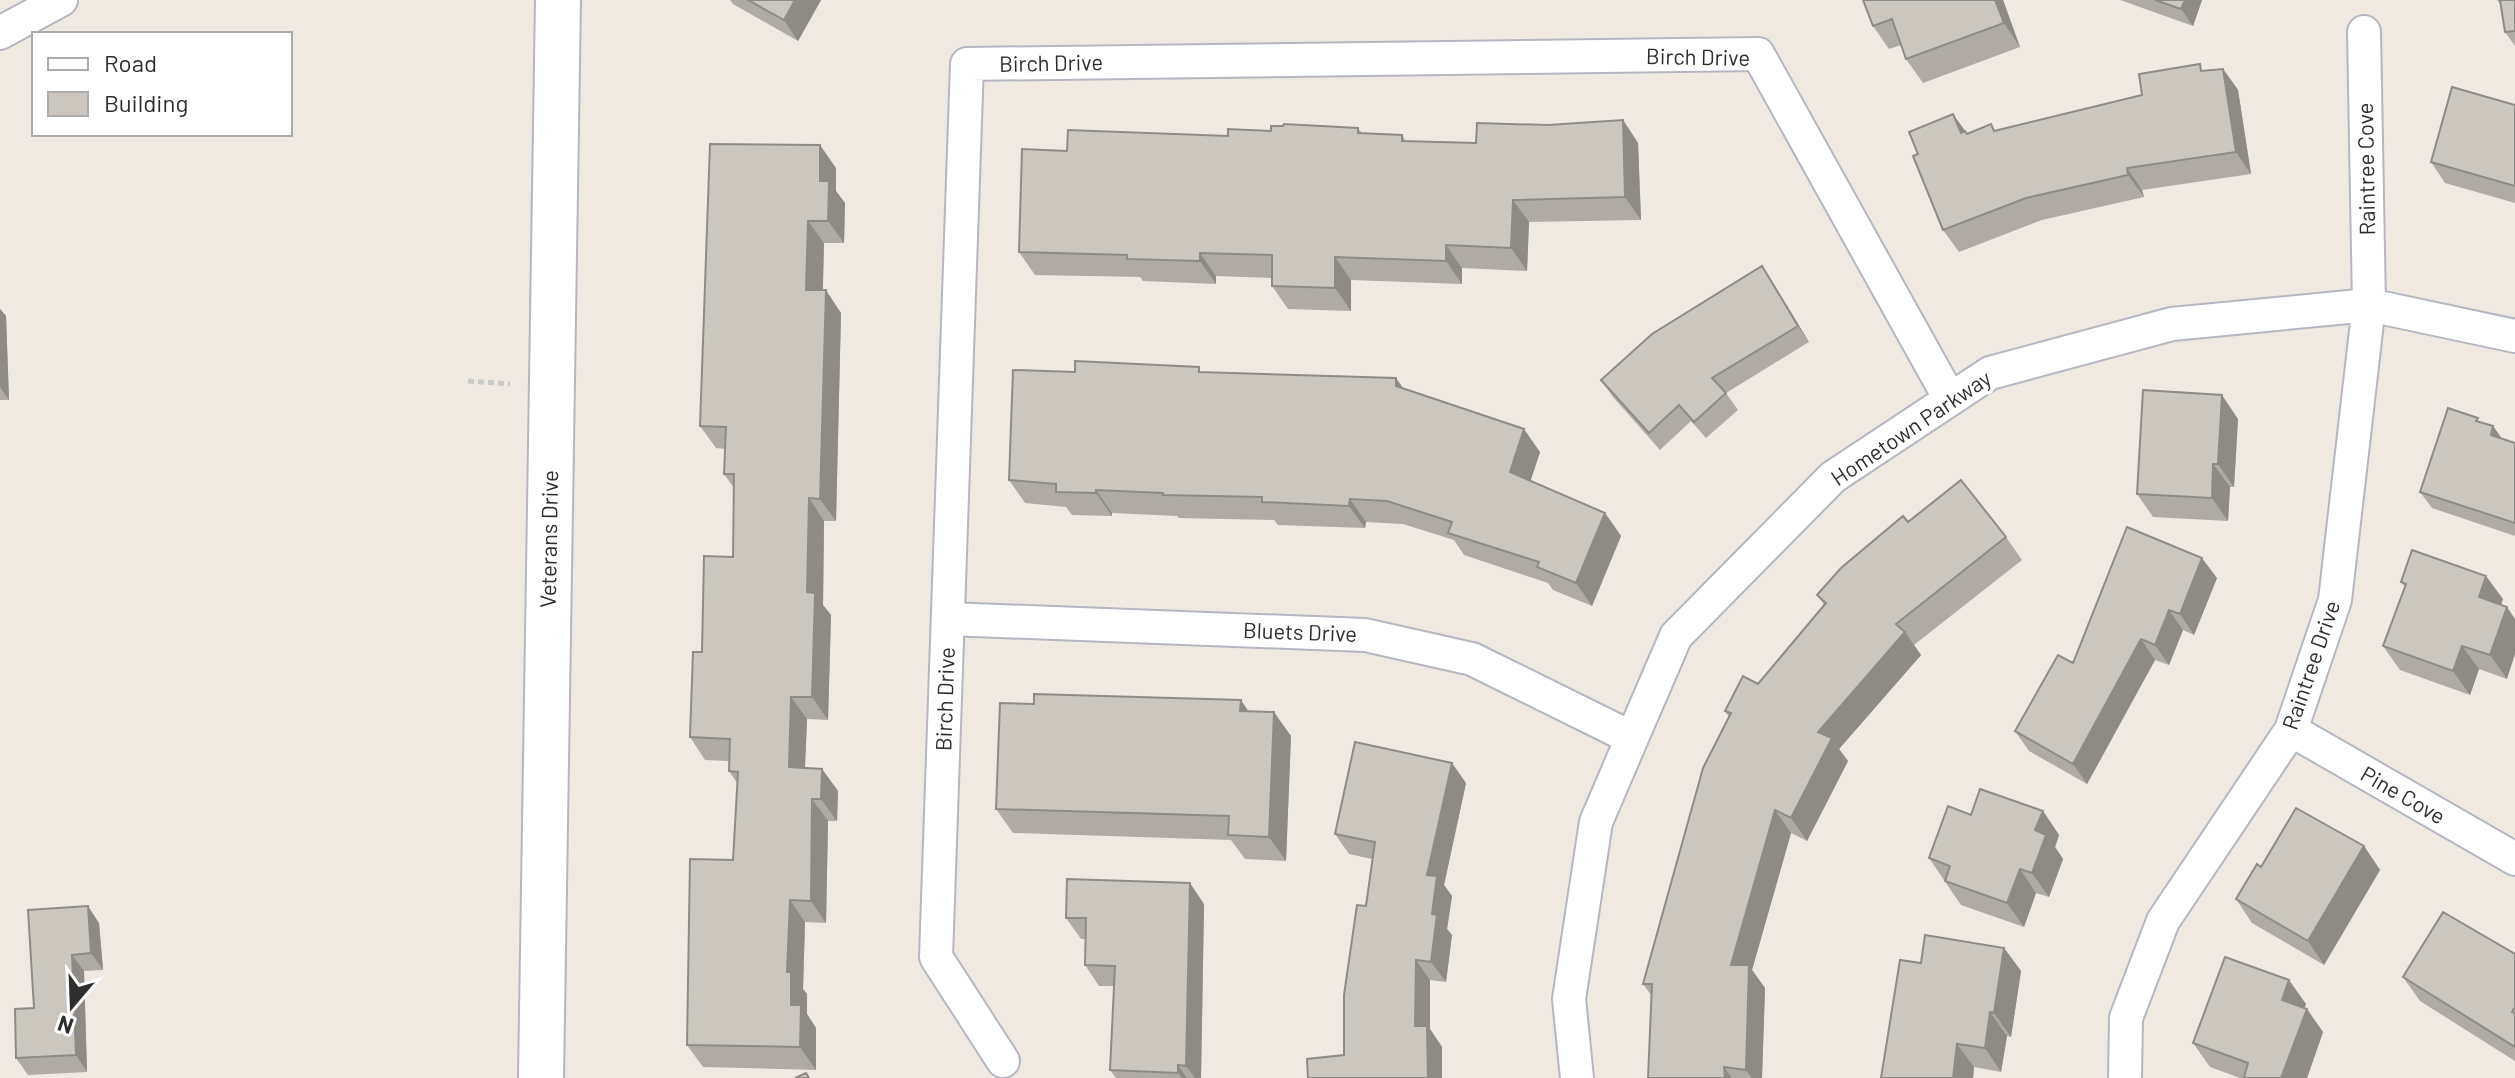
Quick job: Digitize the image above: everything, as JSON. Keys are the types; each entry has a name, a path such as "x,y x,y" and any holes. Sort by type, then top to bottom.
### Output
{"main road":[{"name":"Veterans Drive","path":"541,1078 558,0"}],"street":[{"path":"0,33 61,0"},
{"name":"Raintree Cove","path":"2364,32 2369,305"},
{"name":"Birch Drive","path":"1003,1061 936,957 967,64 1758,54 1950,399"},
{"name":"Hometown Parkway","path":"1577,1078 1569,999 1596,822 1676,636 1833,477 1990,373 2172,324 2369,305 2515,336"},
{"name":"Raintree Drive","path":"2125,1078 2126,1018 2163,921 2291,730 2335,600 2369,305"},
{"name":"Bluets Drive","path":"948,619 1365,635 1472,659 1632,738"},
{"name":"Pine Cove","path":"2291,730 2515,859"}],"building":[{"path":"748,0 795,0 784,20"},
{"path":"1863,0 1995,0 2004,23 1906,59 1892,19 1873,26"},
{"path":"2155,0 2185,0 2181,9"},
{"path":"2500,0 2515,0 2515,31 2505,32"},
{"path":"2200,64 2201,71 2223,69 2236,152 2127,168 2128,175 2026,198 1943,230 1913,156 1918,154 1909,132 1953,114 1961,133 1965,131 1967,134 1991,124 1994,131 2142,95 2139,74"},
{"path":"2452,87 2515,105 2515,186 2431,162"},
{"path":"1623,120 1625,197 1513,200 1511,248 1446,245 1446,261 1335,257 1335,288 1272,286 1272,255 1200,253 1200,261 1019,252 1022,149 1067,151 1068,130 1228,136 1228,129 1271,131 1271,126 1284,124 1358,128 1358,133 1402,135 1402,141 1476,143 1477,123 1548,125"},
{"path":"710,144 820,145 820,181 829,181 828,221 808,221 806,290 826,290 820,499 809,498 807,592 815,593 812,697 791,697 789,767 822,769 821,799 812,799 811,901 790,900 787,972 791,972 791,1005 801,1005 800,1047 687,1045 690,859 733,860 738,772 729,771 730,739 690,737 693,652 702,652 704,556 733,557 734,474 724,474 726,427 700,426"},
{"path":"1762,266 1798,326 1712,378 1726,393 1694,422 1679,405 1649,433 1601,380 1652,334"},
{"path":"1075,361 1199,367 1199,372 1396,378 1396,386 1524,429 1510,472 1605,513 1576,583 1537,567 1539,562 1448,533 1452,522 1387,501 1350,499 1349,506 1262,502 1262,497 1096,490 1096,493 1056,492 1056,484 1009,480 1013,370 1075,372"},
{"path":"2143,390 2222,395 2218,464 2213,464 2212,498 2137,494"},
{"path":"2448,408 2478,418 2476,421 2493,426 2491,435 2515,443 2515,523 2420,492"},
{"path":"1961,480 2006,537 1896,624 1905,632 1818,732 1832,738 1791,818 1775,810 1731,965 1749,965 1746,1070 1724,1067 1725,1078 1648,1078 1652,984 1643,984 1703,768 1731,713 1725,711 1743,676 1758,684 1826,603 1817,595 1841,568 1903,516 1908,522"},
{"path":"2127,527 2202,558 2180,614 2169,610 2155,645 2141,639 2073,764 2015,731 2058,655 2073,663"},
{"path":"2412,550 2486,576 2479,597 2507,607 2490,655 2462,646 2453,671 2383,646 2406,584 2401,582"},
{"path":"1034,694 1241,700 1240,711 1274,712 1269,837 1228,835 1229,816 996,809 1000,703 1034,704"},
{"path":"1355,742 1452,763 1427,875 1437,876 1432,914 1437,915 1431,962 1416,960 1415,1026 1427,1026 1428,1078 1308,1078 1307,1059 1344,1055 1344,995 1357,905 1366,906 1375,842 1335,834"},
{"path":"1980,789 2043,811 2035,830 2046,835 2032,873 2020,869 2007,903 1945,881 1950,866 1929,858 1948,806 1971,815"},
{"path":"2296,808 2364,846 2308,941 2236,899 2257,864 2261,867"},
{"path":"1067,879 1190,883 1186,1066 1178,1065 1178,1073 1110,1070 1115,966 1085,965 1086,918 1066,918"},
{"path":"88,906 91,953 72,955 76,1055 16,1058 15,1009 34,1008 28,910"},
{"path":"2443,912 2515,954 2515,1007 2512,1012 2515,1014 2515,1047 2403,977"},
{"path":"1925,935 2004,948 1985,1048 1957,1044 1953,1078 1881,1078 1900,960 1921,963"},
{"path":"2225,957 2289,980 2282,1000 2307,1009 2281,1078 2244,1078 2248,1063 2193,1043"}]}
